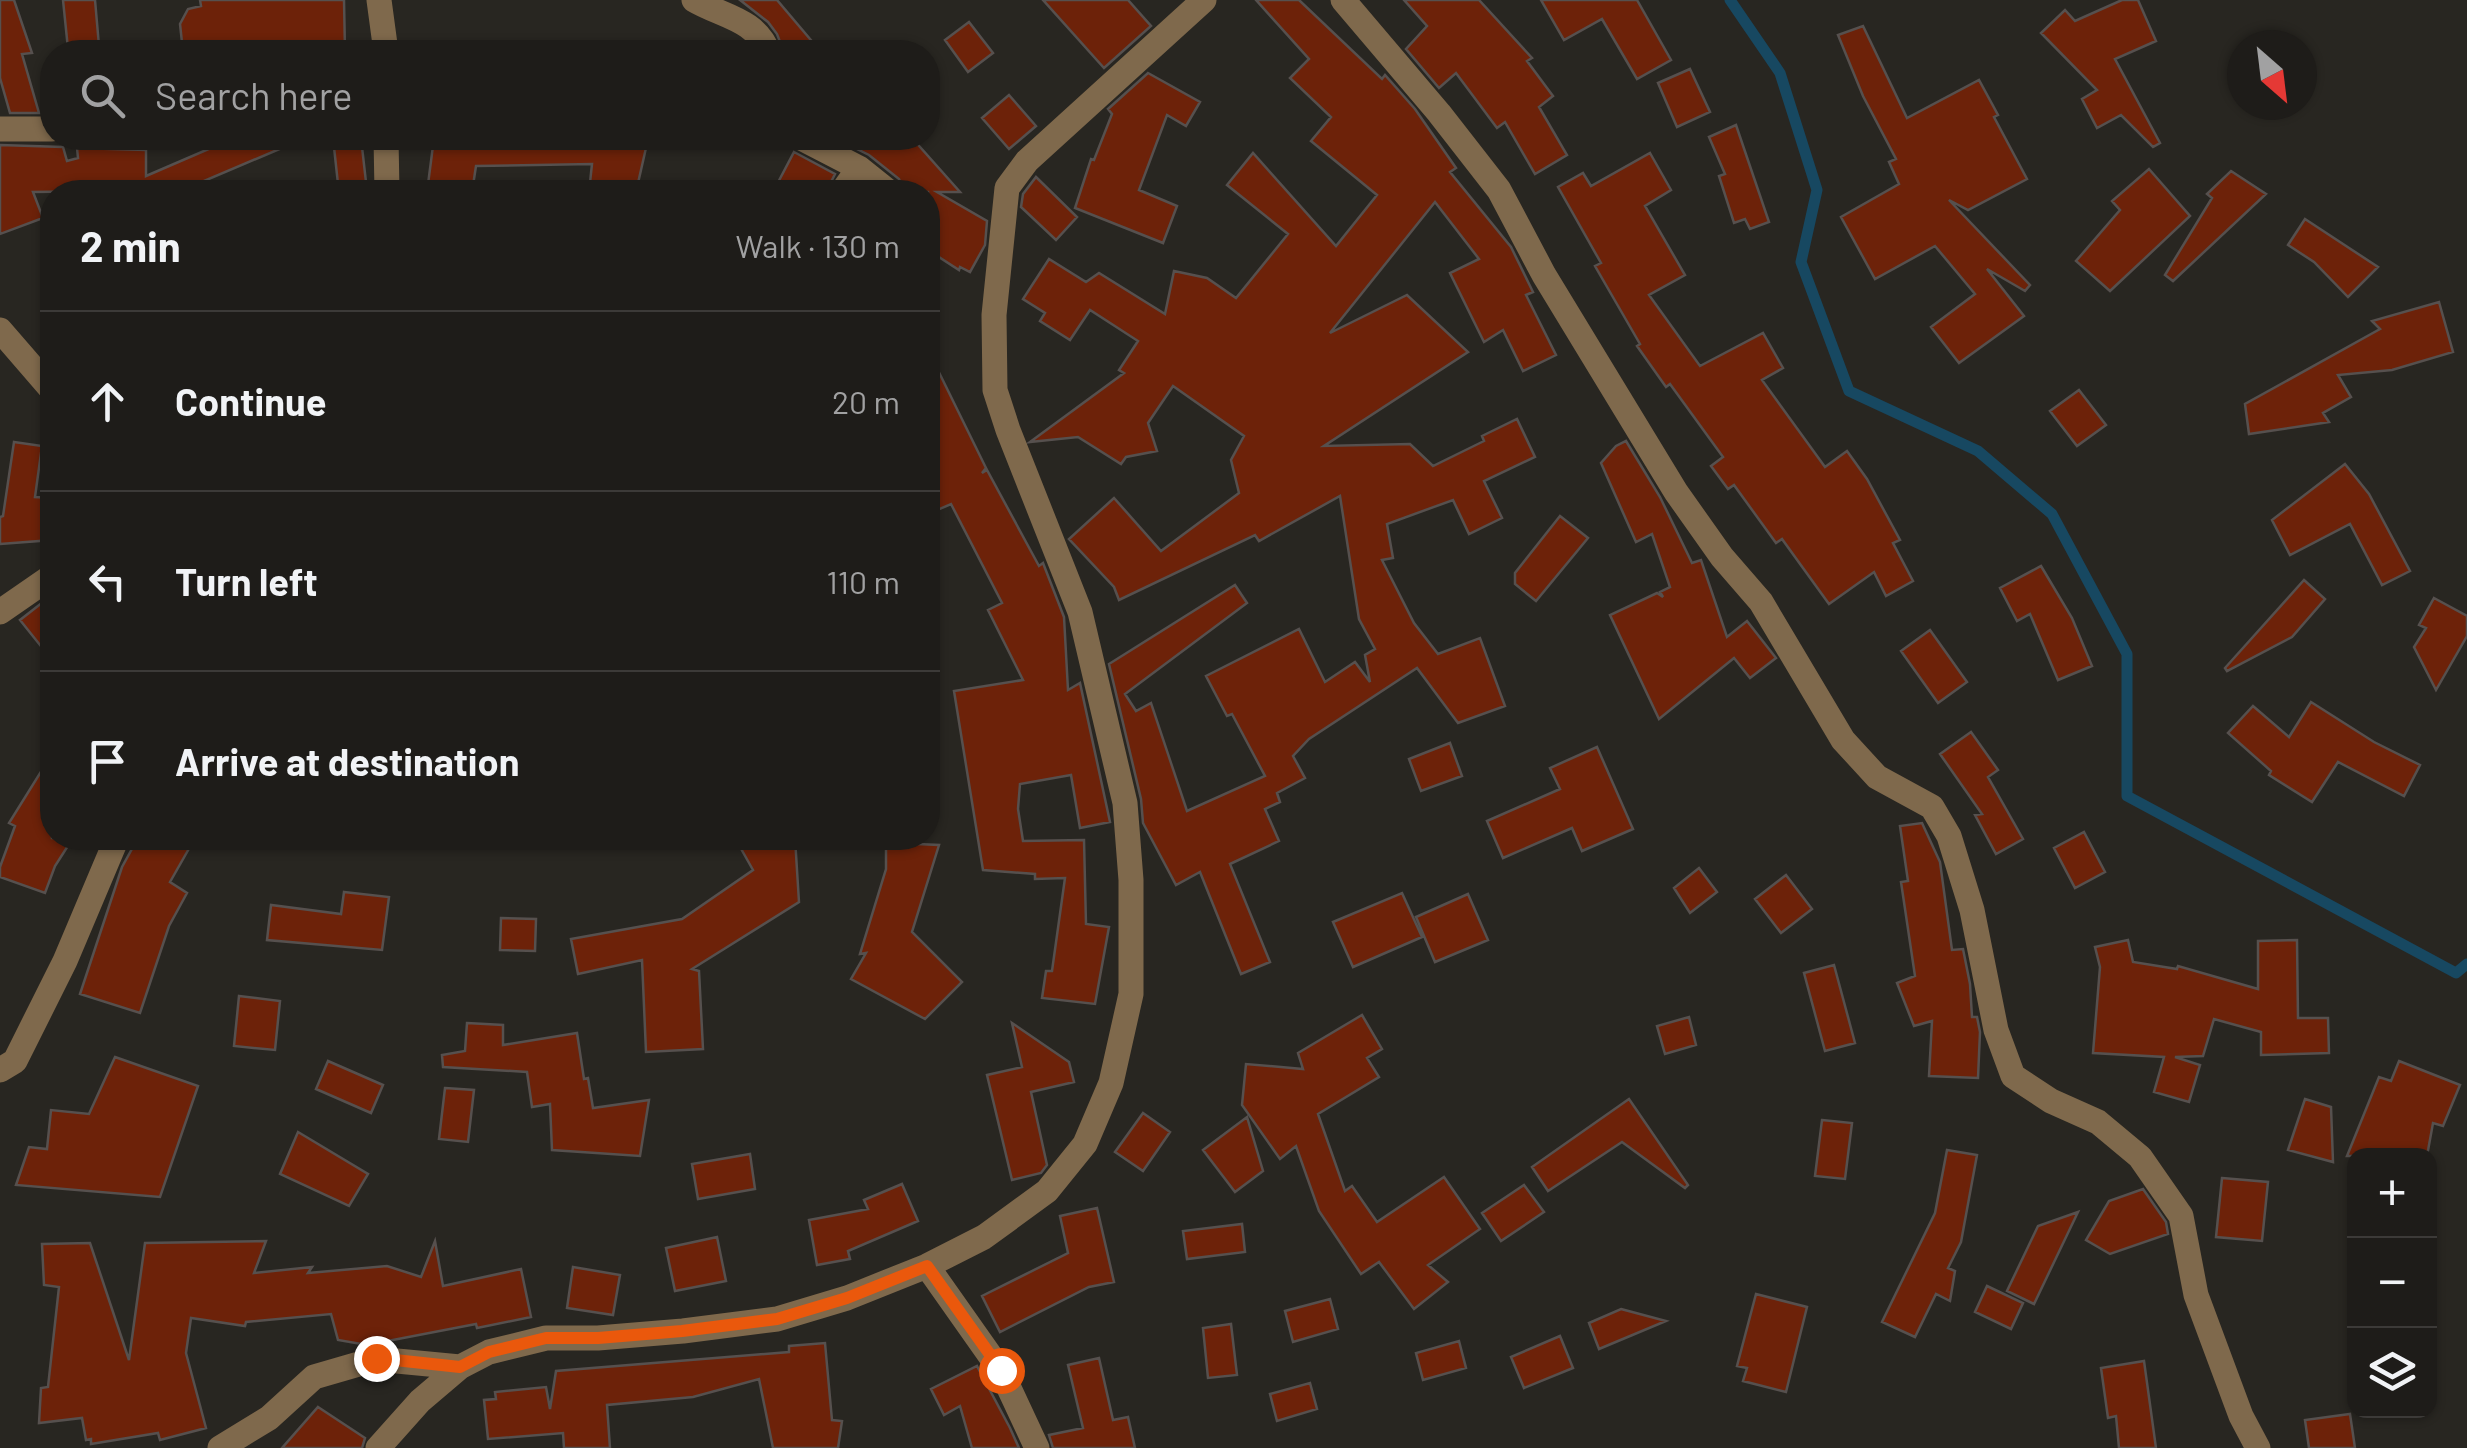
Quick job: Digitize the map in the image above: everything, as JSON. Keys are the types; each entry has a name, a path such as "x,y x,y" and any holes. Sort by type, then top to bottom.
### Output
{"street":[{"path":"378,0 384,40"},
{"path":"694,0 744,22 764,40"},
{"path":"378,1448 420,1401 460,1367 489,1352 546,1338 598,1338 777,1319 847,1298 927,1266 984,1237 1046,1191 1085,1144 1112,1083 1131,994 1131,880 1125,803 1080,612 995,390 994,315 1007,188 1028,161 1204,0"},
{"path":"1343,0 1439,112 1499,190 1544,275 1676,492 1760,602 1843,740 1877,776 1932,807 1949,836 1972,910 1996,1030 2014,1076 2051,1101 2098,1122 2126,1145 2140,1157 2181,1216 2196,1295 2241,1416 2258,1448"},
{"path":"0,130 40,128"},
{"path":"386,150 387,180"},
{"path":"824,150 874,180"},
{"path":"850,180 859,168"},
{"path":"0,330 40,376"},
{"path":"0,612 40,584"},
{"path":"0,1070 15,1062 57,978 112,850"},
{"path":"927,1266 1001,1370 1037,1448"},
{"path":"220,1448 269,1418 314,1377 376,1358 460,1367"}],"building":[{"path":"0,0 14,0 32,53 22,54 39,113 10,113 0,78"},
{"path":"63,0 95,0 98,40 67,40"},
{"path":"200,0 344,0 345,40 182,40 180,24 188,9 201,6"},
{"path":"740,0 777,0 811,40 779,40 768,22"},
{"path":"1043,0 1128,0 1151,26 1104,68"},
{"path":"1256,0 1299,0 1382,79 1385,75 1415,109 1456,168 1450,172 1511,247 1533,292 1526,295 1556,355 1523,371 1503,330 1484,342 1450,273 1479,259 1435,202 1330,333 1407,295 1468,352 1324,446 1410,444 1433,466 1484,441 1482,436 1517,419 1535,457 1484,481 1502,518 1469,534 1453,500 1387,524 1393,558 1382,560 1414,623 1438,654 1480,638 1505,706 1458,723 1417,668 1309,739 1293,756 1305,778 1277,793 1280,802 1265,809 1279,841 1230,864 1270,962 1241,974 1200,872 1176,885 1143,823 1141,799 1109,664 1235,585 1247,603 1125,694 1136,711 1151,703 1187,811 1265,776 1232,714 1227,716 1206,676 1299,629 1325,682 1355,662 1370,682 1365,655 1375,649 1359,619 1340,496 1259,541 1255,535 1119,600 1114,587 1069,539 1114,498 1161,551 1239,493 1231,460 1244,436 1173,386 1148,423 1157,451 1126,457 1121,464 1078,437 1030,442 1124,373 1119,370 1138,341 1090,310 1070,340 1040,321 1045,313 1023,299 1049,259 1086,282 1099,273 1165,314 1174,271 1207,278 1236,298 1288,234 1227,185 1253,153 1336,246 1377,195 1311,141 1331,117 1290,78 1309,59"},
{"path":"1404,0 1479,0 1532,58 1527,61 1553,96 1539,107 1567,155 1535,174 1505,122 1497,128 1456,73 1439,88 1406,49 1427,26"},
{"path":"1541,0 1637,0 1671,60 1637,79 1602,19 1564,40"},
{"path":"2122,0 2138,0 2156,41 2115,59 2160,143 2153,147 2121,115 2097,128 2082,99 2097,90 2041,33 2065,10 2075,21"},
{"path":"969,22 993,53 968,72 945,40"},
{"path":"1863,26 1907,118 1979,80 2027,179 1968,210 1949,200 2030,285 2025,291 1987,269 2024,316 1959,363 1931,327 1975,294 1935,246 1875,279 1841,217 1899,184 1889,162 1896,159 1863,96 1838,35"},
{"path":"1690,69 1710,112 1677,127 1658,83"},
{"path":"1148,73 1200,102 1186,126 1167,115 1139,190 1177,206 1163,243 1075,208 1091,159 1094,160 1112,114 1108,109"},
{"path":"1009,95 1036,126 1009,149 982,118"},
{"path":"1736,125 1769,222 1750,229 1745,219 1734,223 1719,176 1725,174 1709,137"},
{"path":"0,145 64,150 67,161 78,158 77,150 146,150 146,176 206,150 277,150 207,180 40,180 40,192 33,192 40,219 0,234"},
{"path":"334,150 362,150 366,180 338,180"},
{"path":"432,150 646,150 639,180 590,180 592,164 476,166 474,180 429,180"},
{"path":"859,150 923,150 960,192 940,192 940,180 899,180"},
{"path":"794,152 835,174 832,180 779,180"},
{"path":"1650,153 1671,190 1645,206 1685,275 1649,295 1700,366 1763,333 1783,368 1762,380 1825,467 1847,451 1900,540 1893,543 1913,581 1886,596 1874,572 1829,604 1782,539 1776,543 1734,485 1728,489 1711,466 1723,457 1637,346 1640,344 1595,266 1601,263 1558,187 1583,173 1591,186"},
{"path":"2149,169 2190,216 2110,291 2076,261 2120,210 2112,201"},
{"path":"2231,171 2266,194 2173,281 2165,275 2212,198 2207,194"},
{"path":"1036,177 1077,217 1056,240 1021,207 1023,194"},
{"path":"940,194 987,221 985,245 970,272 960,267 959,270 940,258"},
{"path":"2305,219 2378,267 2348,297 2314,262 2288,245"},
{"path":"2439,302 2453,352 2392,370 2338,375 2351,397 2323,413 2329,422 2249,434 2245,404 2380,329 2372,321"},
{"path":"940,374 986,468 982,473 987,470 1039,566 1043,563 1064,617 1068,690 1080,683 1110,822 1080,828 1071,775 1020,784 1018,809 1023,841 1084,840 1086,924 1109,927 1095,1004 1042,998 1046,971 1052,971 1065,878 1035,879 1035,874 983,870 954,691 1023,680 988,610 1002,603 951,504 940,509"},
{"path":"2079,390 2106,425 2077,446 2050,411"},
{"path":"1626,441 1660,497 1692,563 1701,560 1727,637 1747,621 1776,658 1750,678 1734,658 1659,719 1610,615 1657,593 1663,597 1660,592 1670,587 1652,534 1636,542 1601,463"},
{"path":"14,442 40,446 35,497 40,497 40,541 0,544"},
{"path":"2345,464 2369,494 2410,571 2382,585 2350,524 2290,555 2272,520"},
{"path":"1560,516 1588,538 1536,601 1515,584 1515,573"},
{"path":"2041,566 2072,618 2092,666 2058,680 2030,614 2017,621 2000,588"},
{"path":"2304,580 2325,599 2292,637 2227,671 2225,668"},
{"path":"2434,598 2467,616 2467,636 2436,690 2414,647 2426,628 2419,625"},
{"path":"40,604 40,645 20,620"},
{"path":"1930,630 1967,682 1938,703 1901,651"},
{"path":"2311,702 2374,742 2420,765 2404,796 2338,762 2312,802 2269,775 2271,771 2228,733 2253,706 2289,737"},
{"path":"1971,732 1998,770 1988,777 2023,839 1996,854 1975,815 1982,814 1940,754"},
{"path":"1450,743 1462,776 1421,791 1409,759"},
{"path":"1597,747 1633,829 1582,851 1572,828 1503,858 1487,821 1560,789 1550,768"},
{"path":"40,773 40,850 65,850 45,893 0,877 15,826 9,823"},
{"path":"1922,823 1940,862 1952,950 1963,949 1972,1017 1977,1017 1980,1032 1978,1078 1929,1076 1932,1021 1914,1026 1897,983 1915,976 1901,882 1908,881 1900,826"},
{"path":"2084,832 2105,872 2075,888 2054,848"},
{"path":"131,850 188,850 170,882 187,893 169,926 140,1013 80,994 122,867"},
{"path":"742,850 796,850 799,902 692,969 699,971 703,1049 646,1052 642,960 578,974 571,939 682,919 753,870"},
{"path":"886,850 937,850 912,932 962,982 925,1019 851,979 866,953 860,954 886,869"},
{"path":"1699,868 1717,892 1690,913 1674,888"},
{"path":"1786,875 1812,909 1781,933 1755,899"},
{"path":"344,892 389,897 382,950 267,940 271,905 341,914"},
{"path":"1402,893 1422,937 1353,967 1333,922"},
{"path":"1468,894 1488,940 1435,962 1416,917"},
{"path":"501,918 536,919 535,951 500,950"},
{"path":"2128,940 2133,962 2177,969 2178,966 2258,989 2258,941 2297,940 2298,1018 2328,1018 2329,1053 2261,1055 2261,1032 2214,1019 2203,1056 2175,1057 2200,1065 2189,1102 2154,1092 2164,1057 2093,1053 2100,967 2095,947"},
{"path":"1834,965 1855,1043 1825,1051 1804,973"},
{"path":"239,996 280,1001 275,1050 234,1046"},
{"path":"1362,1015 1382,1049 1367,1058 1379,1077 1318,1114 1345,1191 1352,1186 1377,1222 1444,1177 1480,1229 1428,1265 1448,1282 1414,1309 1379,1262 1361,1274 1319,1211 1296,1146 1280,1159 1242,1105 1246,1064 1303,1069 1298,1053"},
{"path":"1689,1017 1696,1045 1665,1054 1657,1026"},
{"path":"467,1023 503,1025 503,1045 577,1033 593,1108 649,1100 640,1156 552,1150 550,1104 532,1107 527,1072 443,1067 442,1055 465,1051"},
{"path":"1012,1023 1069,1062 1074,1082 1031,1092 1047,1165 1041,1173 1012,1180 987,1075 1022,1067"},
{"path":"115,1057 198,1086 160,1197 16,1185 29,1147 47,1149 51,1110 89,1114"},
{"path":"328,1061 383,1085 371,1113 316,1089"},
{"path":"2399,1061 2460,1085 2443,1126 2433,1123 2428,1148 2350,1148 2379,1077 2391,1081"},
{"path":"445,1088 474,1090 468,1142 439,1139"},
{"path":"1629,1099 1688,1185 1685,1188 1622,1142 1548,1191 1532,1167"},
{"path":"2305,1099 2331,1107 2333,1162 2288,1150"},
{"path":"1143,1113 1170,1132 1143,1171 1115,1152"},
{"path":"1247,1117 1263,1171 1235,1192 1203,1150"},
{"path":"1822,1120 1852,1123 1845,1179 1815,1176"},
{"path":"298,1132 368,1174 349,1206 280,1174"},
{"path":"1947,1150 1977,1155 1961,1242 1948,1268 1955,1271 1950,1301 1936,1294 1915,1337 1882,1322 1935,1213"},
{"path":"750,1154 755,1189 698,1199 692,1164"},
{"path":"2222,1178 2268,1182 2262,1241 2216,1237"},
{"path":"902,1184 918,1221 848,1251 850,1259 817,1265 809,1220 868,1209 864,1200"},
{"path":"1524,1185 1544,1212 1501,1241 1482,1213"},
{"path":"2143,1189 2166,1222 2168,1234 2110,1254 2086,1240 2109,1201"},
{"path":"1097,1208 1114,1282 1089,1287 1000,1332 982,1296 1068,1253 1060,1216"},
{"path":"2078,1212 2034,1304 2007,1291 2038,1226"},
{"path":"1242,1224 1245,1252 1187,1259 1183,1231"},
{"path":"717,1237 726,1281 675,1291 666,1248"},
{"path":"266,1241 254,1273 387,1266 421,1277 435,1241 443,1286 521,1269 531,1317 367,1345 338,1340 331,1314 246,1322 245,1326 191,1318 186,1353 206,1428 160,1440 158,1433 91,1444 91,1439 86,1440 82,1418 39,1423 41,1388 48,1387 59,1287 44,1285 42,1244 90,1243 129,1360 145,1243"},
{"path":"573,1267 620,1275 613,1315 567,1308"},
{"path":"1987,1286 2023,1303 2011,1329 1975,1312"},
{"path":"1756,1294 1807,1307 1786,1392 1743,1381 1747,1368 1737,1366"},
{"path":"1330,1299 1338,1329 1293,1342 1285,1311"},
{"path":"1621,1309 1666,1321 1599,1349 1589,1323"},
{"path":"1231,1324 1237,1375 1208,1378 1203,1328"},
{"path":"1560,1336 1573,1368 1524,1388 1511,1357"},
{"path":"1459,1341 1466,1368 1423,1380 1416,1353"},
{"path":"825,1343 832,1420 842,1421 838,1448 773,1448 759,1379 693,1397 607,1405 610,1448 564,1448 563,1433 488,1439 484,1400 496,1399 495,1392 546,1387 550,1409 556,1371 789,1352 789,1346"},
{"path":"1099,1358 1113,1420 1128,1417 1135,1448 1053,1448 1049,1435 1083,1428 1068,1365"},
{"path":"2144,1361 2156,1448 2119,1448 2116,1416 2108,1418 2101,1368"},
{"path":"977,1366 1019,1448 972,1448 960,1406 944,1415 931,1389"},
{"path":"1310,1383 1317,1409 1277,1421 1270,1394"},
{"path":"318,1407 365,1438 362,1448 282,1448"},
{"path":"2347,1414 2355,1448 2309,1448 2305,1420"}],"waterway":[{"path":"1730,0 1780,73 1817,190 1801,262 1849,391 1978,451 2052,514 2127,654 2127,796 2456,973 2467,964"}],"route":[{"path":"376,1358 460,1367 489,1352 546,1338 598,1338 777,1319 847,1298 927,1266 1001,1370"}]}
